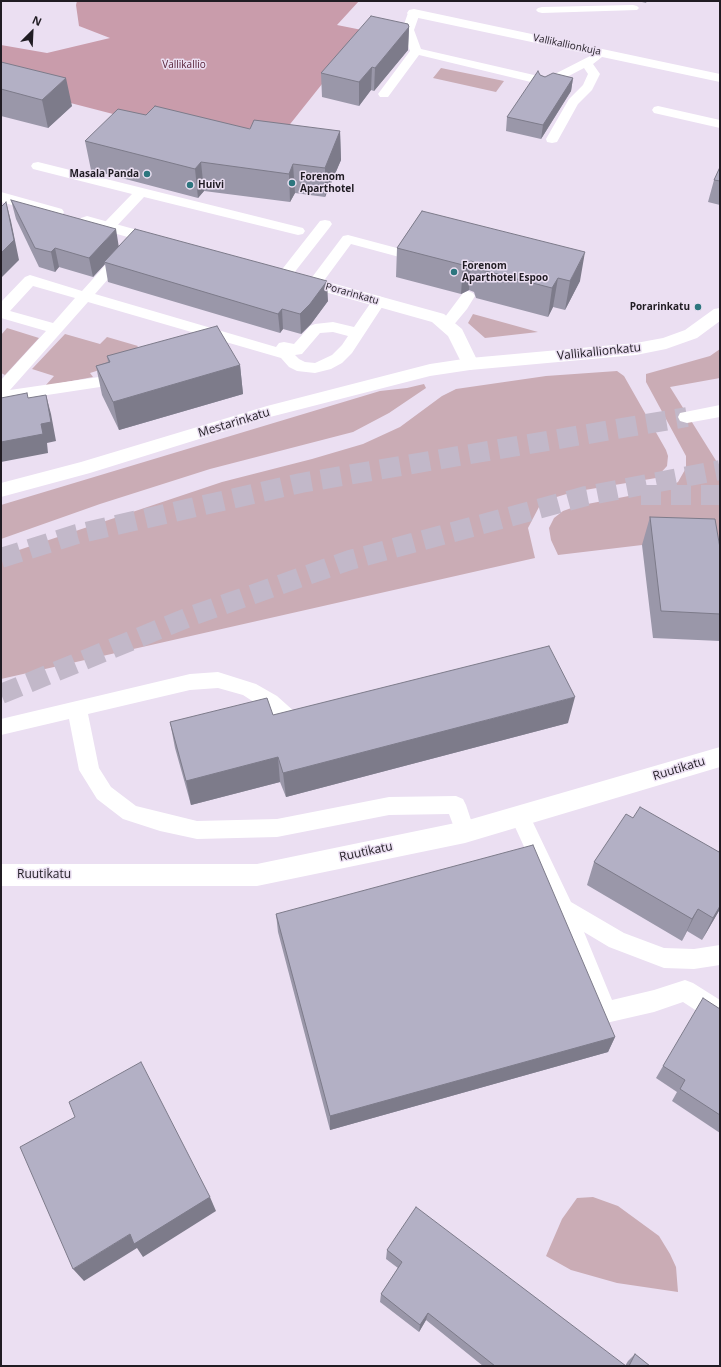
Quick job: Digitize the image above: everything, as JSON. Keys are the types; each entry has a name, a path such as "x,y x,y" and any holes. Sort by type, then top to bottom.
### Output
{"main road":[{"name":"Vallikallionkuja","path":"414,13 720,78"},
{"path":"1,197 178,246"},
{"name":"Porarinkatu","path":"277,273 426,314 447,324 456,333 470,364"},
{"name":"Vallikallionkatu","path":"470,364 643,348 666,343 691,334 720,313"},
{"name":"Mestarinkatu","path":"1,490 83,468 267,412 430,370 470,364"},
{"path":"687,417 720,412"},
{"name":"Ruutikatu","path":"1,875 257,875 465,832 720,757"}],"lane":[{"path":"546,4 582,4 633,8"},
{"path":"414,13 408,30 416,51"},
{"path":"416,51 546,84 604,53"},
{"path":"384,94 416,51"},
{"path":"552,139 573,102 588,88 594,74 586,63"},
{"path":"658,110 720,124"},
{"path":"38,166 140,193 220,211 298,231"},
{"path":"108,227 140,193"},
{"path":"277,273 324,224"},
{"path":"1,390 140,236"},
{"path":"315,284 348,239 403,254"},
{"path":"56,329 1,312 30,280 279,353 284,347 298,350 315,329 333,327 358,332"},
{"path":"447,324 468,296"},
{"path":"287,355 294,363 302,367 316,368 337,359 379,301"},
{"path":"212,350 241,342"},
{"path":"1,397 100,382 137,371"},
{"path":"1,727 190,682 218,680 249,689 270,702 294,722 324,714"},
{"path":"77,709 89,770 104,793 130,813 160,822 197,830 277,828 389,806 456,805 465,832"},
{"path":"520,816 563,909 606,1012 654,1001 685,991 720,1013"},
{"path":"563,909 617,940 664,958 694,959 720,955"}],"shaded area":[{"path":"441,68 504,81 496,92 433,78"},
{"path":"473,314 538,332 485,338 468,323"},
{"path":"7,328 39,338 5,375 1,373 1,335"},
{"path":"65,334 100,344 107,337 138,346 125,362 90,373 93,377 45,386 54,376 32,369"},
{"path":"720,349 720,378 670,387 720,467 720,540 707,543 706,547 642,545 558,555 551,540 549,528 554,518 563,511 577,506 665,489 678,482 686,468 686,456 646,382 646,374 710,356"},
{"path":"617,371 624,376 666,450 668,456 667,466 656,478 573,492 550,499 539,507 528,528 535,558 1,679 1,556 222,482 312,459 363,444 400,427 442,396 456,389 546,376"},
{"path":"424,384 426,388 389,413 353,432 210,469 100,504 1,539 1,505 380,391 407,388"},
{"path":"593,1197 618,1206 659,1236 676,1267 678,1292 617,1283 571,1270 546,1256 562,1219 577,1198"}],"green space":[{"name":"Vallikallio","path":"77,1 359,1 337,25 367,31 287,128 171,129 1,85 1,45 47,53 110,38 79,26 76,5"}],"building":[{"path":"371,16 408,24 409,27 375,68 372,67 359,82 321,73"},
{"path":"1,62 66,78 42,100 1,89"},
{"path":"538,71 540,75 545,77 553,73 573,78 543,125 507,117"},
{"path":"155,106 250,129 254,120 340,131 325,168 293,164 289,174 201,162 195,169 85,141 118,109 146,115"},
{"path":"720,167 720,181 714,180"},
{"path":"11,200 116,229 89,258 55,248 51,252 35,248"},
{"path":"6,202 14,240 1,253 1,207"},
{"path":"422,211 585,252 570,281 558,278 552,288 478,269 477,263 471,261 463,265 397,248"},
{"path":"135,229 327,281 310,304 300,314 282,309 278,314 104,262"},
{"path":"217,326 240,365 113,402 96,366 110,362 107,356"},
{"path":"27,393 28,398 46,395 51,422 41,424 43,434 1,442 1,398"},
{"path":"650,517 715,519 720,548 720,614 661,611"},
{"path":"549,646 575,697 283,773 278,757 186,781 170,722 267,698 273,715"},
{"path":"640,807 719,852 720,850 720,906 713,918 698,909 692,919 594,862 626,814 633,818"},
{"path":"533,845 615,1037 330,1116 276,914"},
{"path":"703,998 720,1009 720,1115 680,1089 685,1080 663,1066"},
{"path":"141,1062 210,1197 134,1244 130,1234 73,1269 20,1147 75,1117 69,1102"},
{"path":"416,1207 626,1366 495,1366 428,1313 420,1325 381,1294 402,1262 387,1250"},
{"path":"635,1354 650,1366 629,1366"}],"tunnel":[{"path":"1,558 77,534 301,483 687,417"},
{"path":"1,694 194,615 350,560 586,496 720,470"},
{"path":"641,495 720,495"}],"place":[{"name":"Masala Panda","path":"147,174"},
{"name":"Forenom Aparthotel","path":"292,183"},
{"name":"Huivi","path":"190,185"},
{"name":"Forenom Aparthotel Espoo","path":"454,272"},
{"name":"Porarinkatu","path":"698,307"}]}
